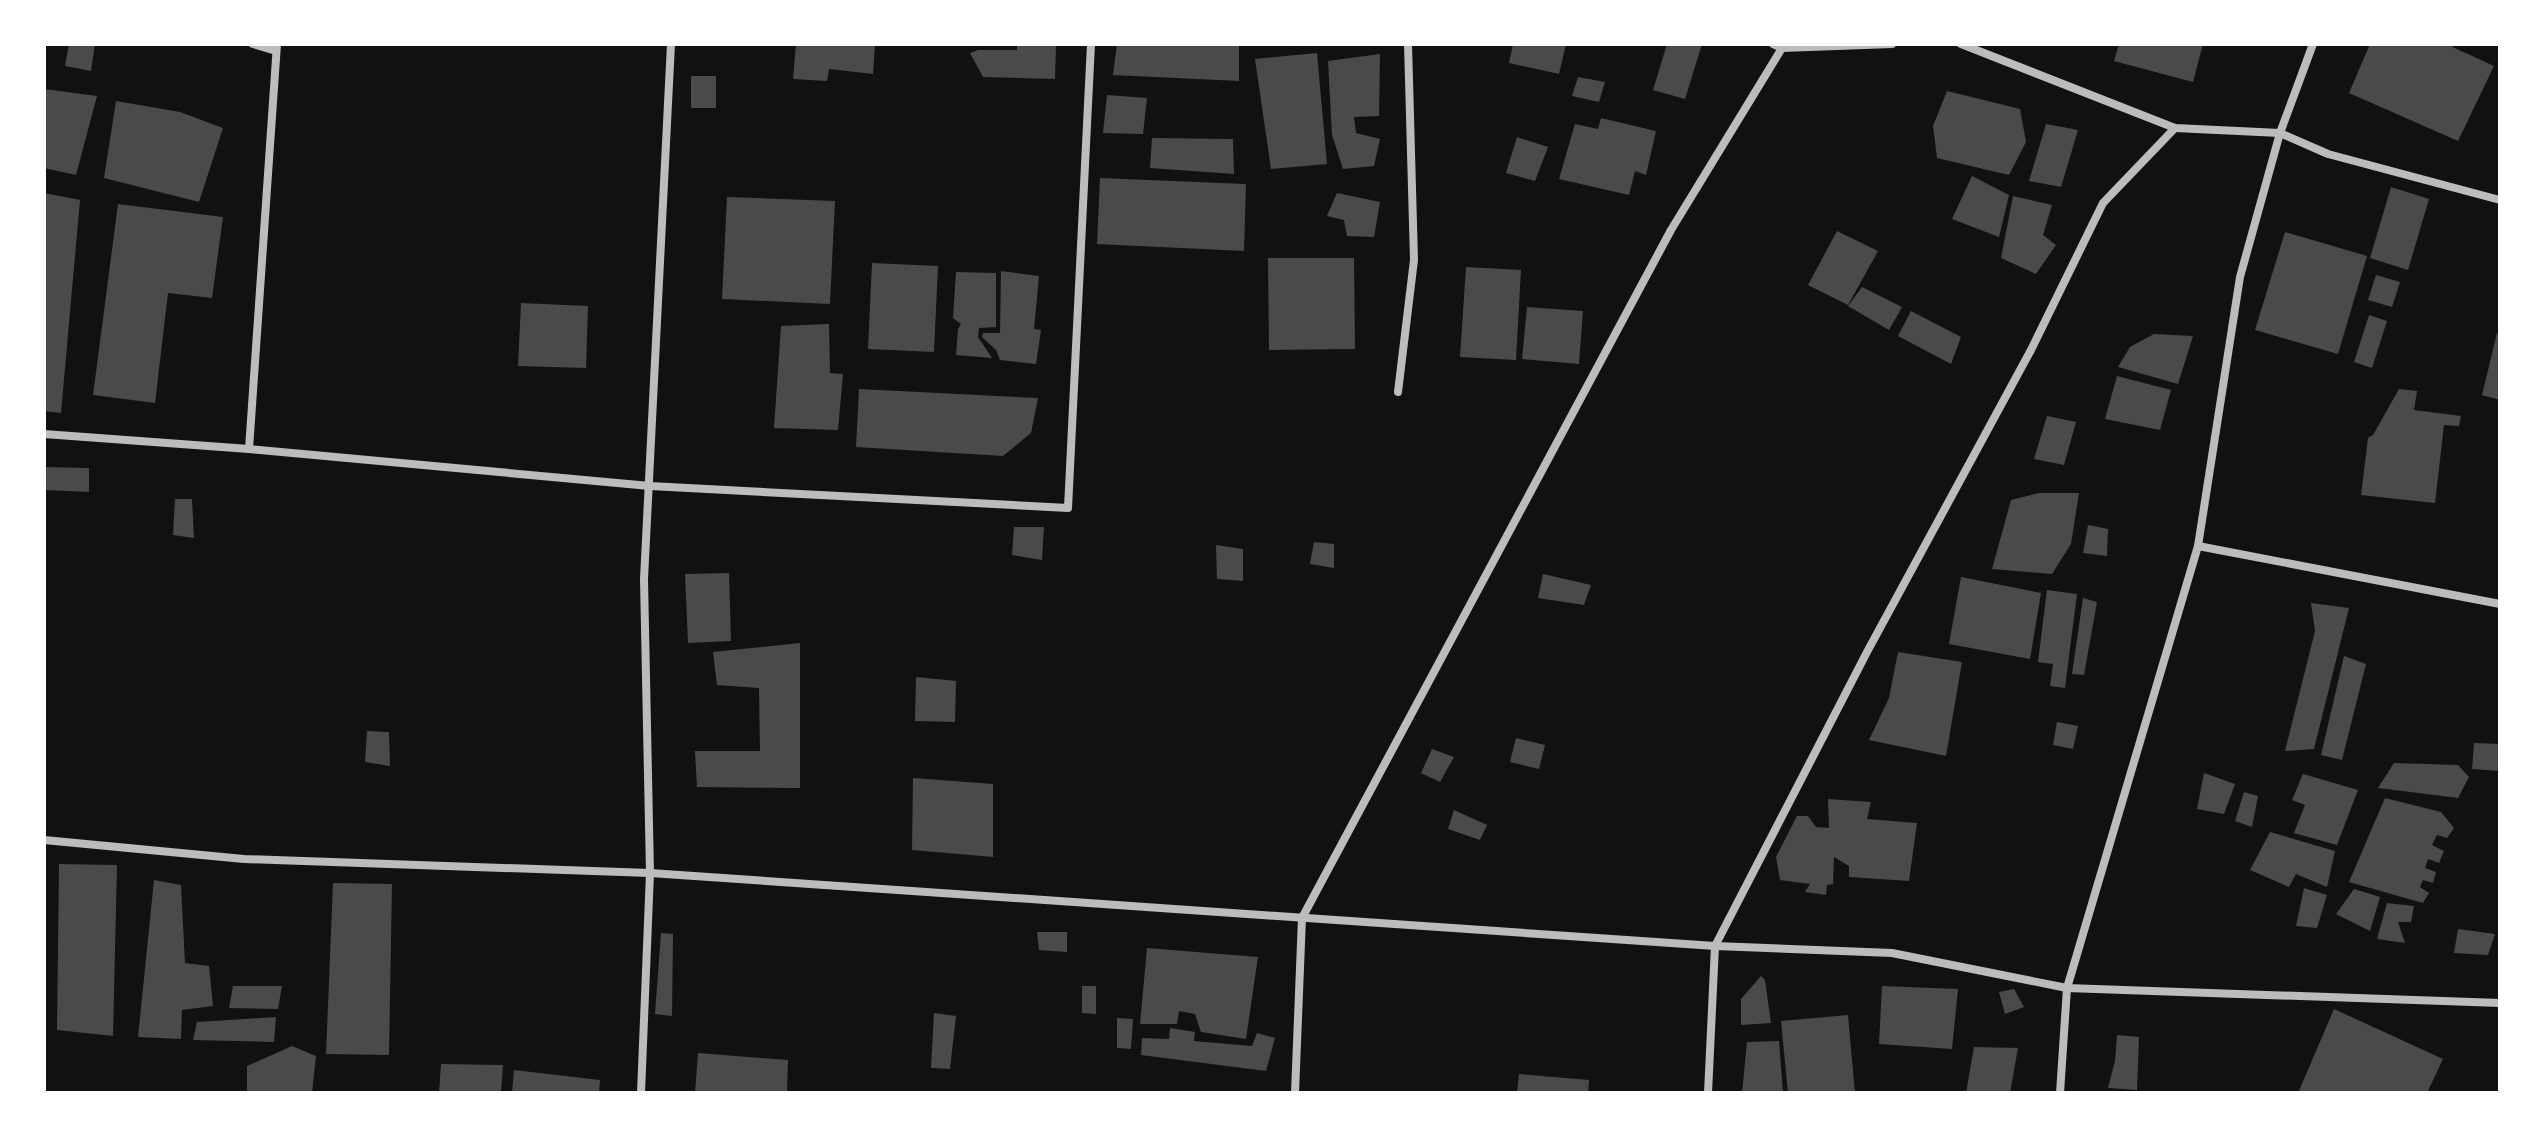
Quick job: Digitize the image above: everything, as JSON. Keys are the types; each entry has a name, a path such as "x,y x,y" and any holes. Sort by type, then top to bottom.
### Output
{"street":[{"path":"249,449 277,48 253,44"},
{"path":"641,1093 650,873 644,579 671,44"},
{"path":"44,434 249,449 650,486 1068,508 1091,44"},
{"path":"1398,392 1414,260 1408,44"},
{"path":"1295,1093 1302,918 1671,230 1778,46 1892,44"},
{"path":"1961,44 2175,128 2280,133 2328,154 2500,200"},
{"path":"2060,1093 2067,988 2198,546 2240,277 2280,133 2313,44"},
{"path":"1708,1093 1715,946 1867,652 2031,350 2103,203 2175,128"},
{"path":"2198,546 2500,604"},
{"path":"44,840 244,859 650,873 1715,946 1892,953 2067,988 2500,1003"}],"building":[{"path":"69,44 95,44 91,71 65,66"},
{"path":"796,44 875,44 873,74 829,69 827,81 793,79"},
{"path":"1017,44 1056,45 1055,79 983,77 970,53 978,50 1017,50"},
{"path":"1117,44 1239,44 1239,81 1113,75"},
{"path":"1513,44 1566,44 1559,74 1509,63"},
{"path":"1667,44 1702,44 1685,99 1653,90"},
{"path":"2119,44 2203,44 2193,82 2114,61"},
{"path":"2370,44 2446,44 2494,66 2458,141 2349,93"},
{"path":"1317,53 1327,164 1271,169 1255,59"},
{"path":"1380,54 1379,116 1354,117 1356,133 1380,139 1374,166 1343,169 1332,135 1328,61"},
{"path":"691,76 716,76 716,108 691,108"},
{"path":"1578,77 1605,82 1599,102 1572,96"},
{"path":"44,89 97,96 76,175 44,168"},
{"path":"1947,91 2020,109 2026,142 2009,175 1937,158 1933,126"},
{"path":"1107,95 1147,98 1143,134 1103,133"},
{"path":"116,101 180,112 223,128 199,202 104,178"},
{"path":"1601,118 1656,131 1646,175 1635,171 1629,195 1559,179 1575,124 1598,129"},
{"path":"2046,124 2078,130 2061,187 2029,181"},
{"path":"1517,137 1548,147 1535,181 1506,173"},
{"path":"1152,138 1233,139 1234,174 1150,168"},
{"path":"1972,176 2009,195 1999,237 1952,219"},
{"path":"1100,178 1246,184 1244,251 1097,244"},
{"path":"2391,187 2429,199 2408,270 2370,258"},
{"path":"44,193 80,200 61,413 44,411"},
{"path":"1337,193 1380,202 1374,237 1347,236 1344,220 1327,216"},
{"path":"2013,196 2052,205 2043,235 2056,245 2036,274 2001,258"},
{"path":"727,197 835,201 830,304 722,299"},
{"path":"118,204 223,217 212,298 168,293 155,403 93,395"},
{"path":"1837,231 1878,251 1848,305 1808,285"},
{"path":"2285,232 2367,256 2338,354 2255,330"},
{"path":"1268,258 1354,258 1355,349 1269,350"},
{"path":"872,263 938,266 934,352 868,349"},
{"path":"1466,267 1521,270 1516,360 1460,357"},
{"path":"1001,271 1039,276 1034,329 1041,330 1036,364 1000,360 996,350 982,337 983,333 1000,333"},
{"path":"956,272 996,273 996,327 979,328 978,337 992,358 956,355 961,324 953,318"},
{"path":"2376,275 2400,282 2392,307 2368,300"},
{"path":"1862,287 1902,307 1889,330 1848,306"},
{"path":"521,303 588,306 586,368 518,366"},
{"path":"1527,307 1583,311 1579,364 1522,359"},
{"path":"1911,311 1961,337 1951,364 1898,336"},
{"path":"2369,315 2387,321 2372,368 2354,362"},
{"path":"829,324 830,373 843,374 838,430 774,428 781,326"},
{"path":"2497,333 2500,334 2500,400 2482,395"},
{"path":"2154,334 2193,336 2178,384 2118,367 2130,347"},
{"path":"2117,376 2171,390 2160,430 2105,419"},
{"path":"859,389 1038,398 1031,433 1003,456 856,447"},
{"path":"2399,389 2417,391 2414,410 2461,416 2459,426 2444,425 2435,503 2361,495 2368,438 2373,435"},
{"path":"2047,416 2076,422 2064,465 2034,459"},
{"path":"44,467 89,468 89,492 44,490"},
{"path":"2039,493 2079,493 2071,544 2052,574 1992,569 2011,500"},
{"path":"175,499 192,499 194,538 173,535"},
{"path":"2088,525 2108,529 2107,556 2083,553"},
{"path":"1014,527 1044,527 1042,560 1012,555"},
{"path":"1314,542 1334,544 1334,568 1310,564"},
{"path":"1216,545 1243,549 1243,581 1217,579"},
{"path":"729,573 731,641 688,643 685,574"},
{"path":"1543,574 1591,585 1584,605 1538,598"},
{"path":"1961,577 2041,593 2030,659 1949,644"},
{"path":"2047,590 2077,594 2065,688 2050,686 2053,664 2038,662"},
{"path":"2083,598 2097,602 2084,675 2072,674"},
{"path":"2311,603 2349,608 2314,749 2285,751 2315,631"},
{"path":"800,643 800,788 697,787 695,751 760,751 759,688 717,685 713,652"},
{"path":"1898,652 1962,662 1946,756 1869,740 1889,698"},
{"path":"2344,656 2366,664 2342,760 2321,755"},
{"path":"916,677 956,681 955,722 915,721"},
{"path":"2057,722 2078,726 2073,749 2053,745"},
{"path":"367,731 389,732 390,766 365,762"},
{"path":"1516,738 1545,745 1539,769 1510,762"},
{"path":"2474,743 2500,744 2500,771 2472,769"},
{"path":"1432,749 1454,757 1440,782 1421,773"},
{"path":"2394,763 2458,765 2469,777 2458,798 2378,788"},
{"path":"2204,773 2235,784 2224,814 2197,809"},
{"path":"2303,774 2358,790 2337,845 2294,833 2305,805 2292,800"},
{"path":"913,778 993,784 993,857 912,850"},
{"path":"2244,792 2258,796 2252,827 2235,821"},
{"path":"2385,798 2441,812 2454,828 2447,838 2437,835 2432,845 2444,851 2439,863 2428,859 2425,868 2436,872 2433,883 2423,880 2420,887 2429,893 2423,903 2349,882"},
{"path":"1828,799 1871,802 1867,819 1917,823 1909,881 1849,877 1849,866 1834,857 1833,884 1827,885 1826,895 1805,892 1810,884 1780,880 1776,857 1797,816 1808,816 1816,827 1829,828"},
{"path":"1454,810 1487,825 1480,840 1448,829"},
{"path":"2270,832 2335,851 2327,887 2296,874 2289,887 2250,870"},
{"path":"59,864 117,865 113,1036 57,1030"},
{"path":"154,880 181,885 185,963 209,966 213,1006 182,1010 181,1039 138,1037"},
{"path":"333,883 392,884 389,1055 326,1054"},
{"path":"2304,888 2327,895 2317,928 2296,926"},
{"path":"2354,889 2380,897 2370,931 2336,914"},
{"path":"2387,903 2414,906 2411,922 2398,922 2405,943 2377,939"},
{"path":"2458,929 2495,934 2488,955 2454,953"},
{"path":"1037,932 1067,932 1067,952 1039,950"},
{"path":"661,933 673,934 672,1016 655,1014"},
{"path":"1147,948 1258,957 1246,1039 1201,1032 1195,1014 1179,1011 1177,1024 1140,1024"},
{"path":"1761,976 1765,980 1771,1023 1741,1025 1741,999"},
{"path":"233,986 282,986 278,1009 229,1008"},
{"path":"1082,986 1096,986 1096,1014 1082,1013"},
{"path":"1882,986 1958,989 1952,1049 1879,1044"},
{"path":"2014,989 2024,1007 2005,1014 1999,992"},
{"path":"2334,1009 2443,1059 2427,1093 2298,1093"},
{"path":"934,1013 956,1016 950,1069 931,1068"},
{"path":"1848,1015 1855,1093 1788,1093 1781,1021"},
{"path":"276,1017 274,1042 193,1040 197,1022"},
{"path":"1117,1018 1133,1019 1131,1049 1117,1048"},
{"path":"1170,1028 1195,1032 1194,1041 1252,1046 1257,1033 1275,1038 1266,1071 1141,1055 1142,1038 1169,1039"},
{"path":"2117,1035 2139,1037 2137,1090 2108,1088"},
{"path":"1779,1041 1783,1093 1742,1093 1747,1042"},
{"path":"292,1046 316,1056 312,1093 247,1093 247,1066"},
{"path":"1974,1047 2018,1048 2010,1093 1966,1093"},
{"path":"698,1053 788,1060 787,1093 695,1093"},
{"path":"441,1064 503,1065 501,1093 439,1093"},
{"path":"514,1070 600,1080 599,1093 512,1093"},
{"path":"1519,1074 1589,1080 1588,1093 1517,1093"}]}
